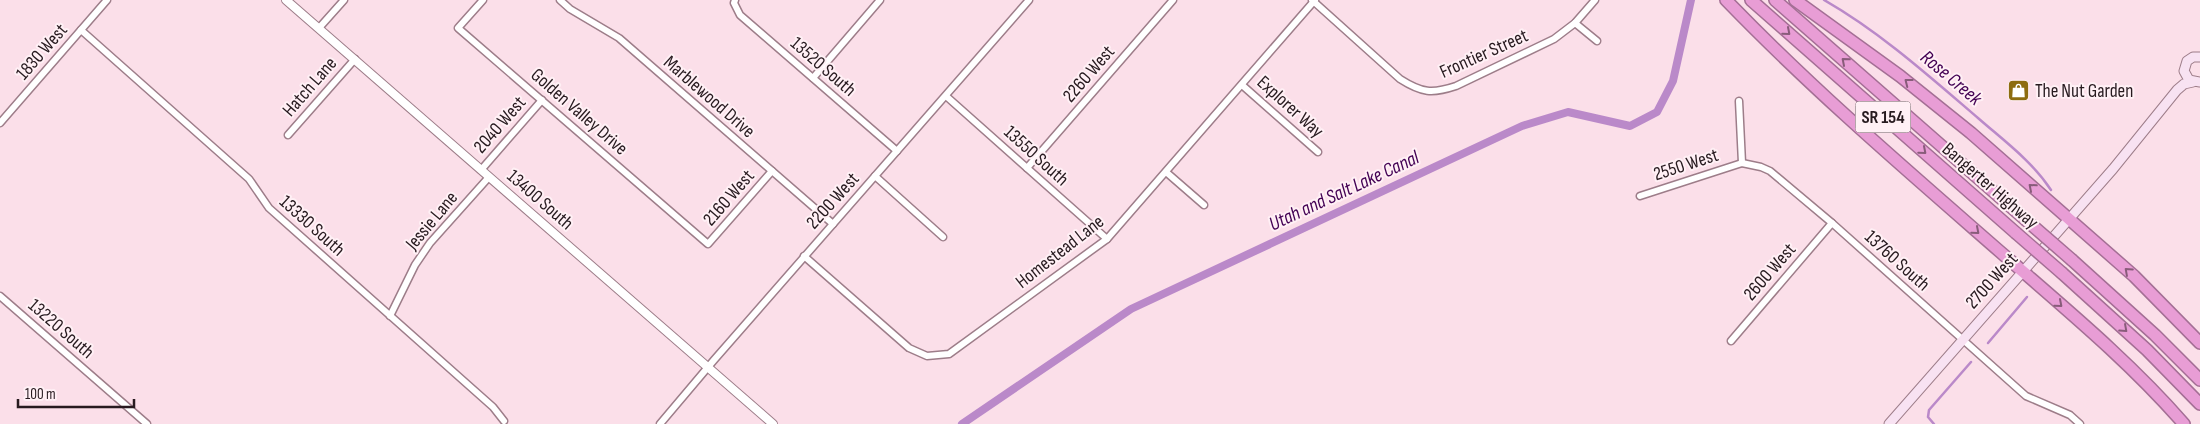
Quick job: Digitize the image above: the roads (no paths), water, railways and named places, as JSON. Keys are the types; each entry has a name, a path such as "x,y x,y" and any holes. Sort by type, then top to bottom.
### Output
{"highway":[{"path":"1726,0 1811,84 2123,360 2184,424"},
{"name":"Bangerter Highway","path":"1751,0 2062,273 2142,345 2200,404"},
{"name":"Bangerter Highway","path":"1775,0 2072,260 2155,335 2200,380"},
{"path":"1795,0 1926,96 2141,283 2200,343"}],"main road":[{"path":"2196,82 2186,78 2184,71 2187,60 2199,56"},
{"name":"2700 West","path":"2177,90 2184,71"},
{"name":"2700 West","path":"1889,424 2113,169 2177,90 2184,84 2196,82"}],"street":[{"name":"1830 West","path":"0,123 107,0"},
{"name":"13400 South","path":"286,0 773,424"},
{"path":"319,28 344,0"},
{"name":"Golden Valley Drive","path":"483,0 458,28 708,244"},
{"name":"Marblewood Drive","path":"560,0 570,9 619,38 833,224"},
{"path":"813,78 880,0"},
{"name":"2200 West","path":"660,424 804,256 1029,0"},
{"name":"2260 West","path":"1027,168 1173,0"},
{"name":"Frontier Street","path":"1313,0 1400,79 1414,88 1426,91 1440,91 1456,86 1554,39 1575,23 1595,0"},
{"name":"Homestead Lane","path":"804,256 909,348 927,356 949,354 1107,239 1242,85 1313,0"},
{"name":"13520 South","path":"734,1 740,15 897,151"},
{"path":"1575,23 1597,41"},
{"name":"13330 South","path":"80,30 249,179 269,208 493,407 504,421"},
{"name":"Hatch Lane","path":"288,134 355,59"},
{"name":"Explorer Way","path":"1242,85 1318,152"},
{"name":"13550 South","path":"946,96 1107,239"},
{"name":"2040 West","path":"481,170 542,100"},
{"path":"1739,101 1742,163"},
{"name":"2550 West","path":"1640,196 1742,163"},
{"name":"13760 South","path":"1742,163 1752,164 1770,171 2026,396 2070,415 2080,424"},
{"name":"2160 West","path":"708,244 772,171"},
{"path":"1166,172 1204,205"},
{"path":"875,176 944,237"},
{"name":"Jessie Lane","path":"390,316 415,265 430,243 489,177"},
{"name":"2600 West","path":"1730,341 1832,224"},
{"name":"13220 South","path":"0,296 147,424"}],"waterway":[{"name":"Utah and Salt Lake Canal","path":"962,424 1131,309 1522,126 1568,112 1630,126 1657,112 1673,81 1691,0"},
{"name":"Rose Creek","path":"1824,0 1865,26 1923,71 2017,151 2051,190"},
{"name":"Rose Creek","path":"1988,343 2027,297"},
{"name":"Rose Creek","path":"1934,424 1928,417 1929,410 1971,362"}],"place":[{"name":"The Nut Garden","path":"2019,91"}]}
